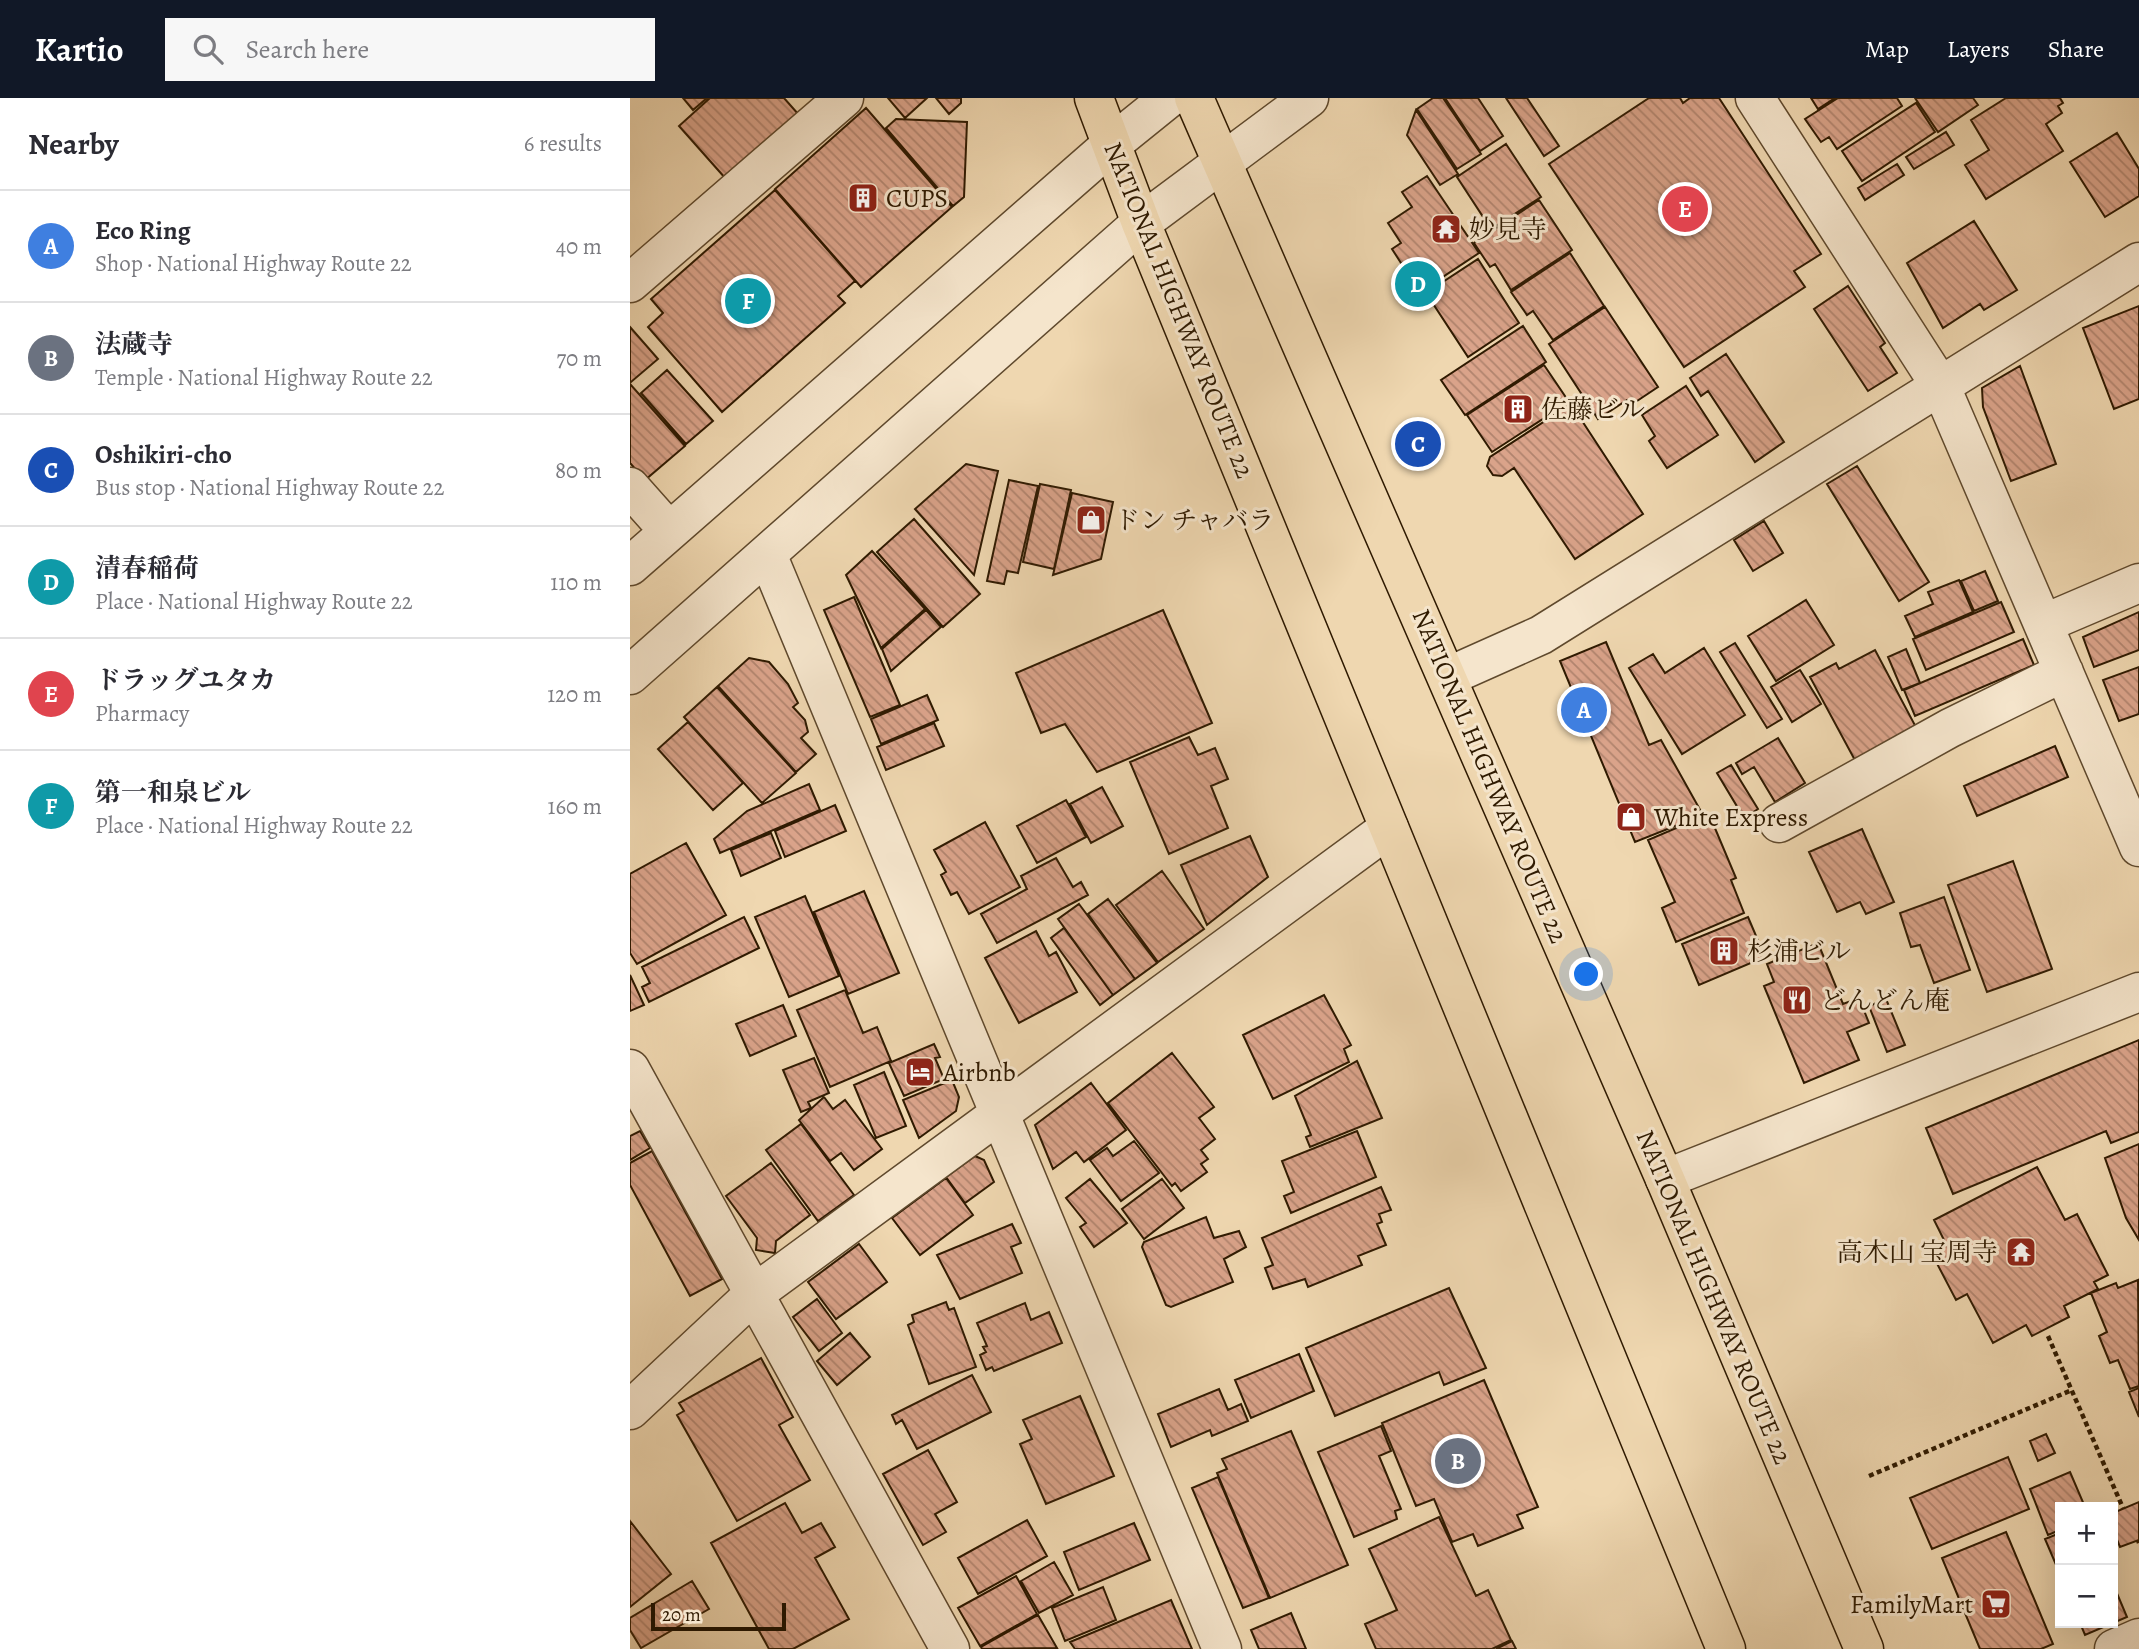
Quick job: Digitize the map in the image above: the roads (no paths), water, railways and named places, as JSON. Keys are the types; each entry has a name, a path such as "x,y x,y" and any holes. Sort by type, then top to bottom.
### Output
{"highway":[{"name":"NATIONAL HIGHWAY ROUTE 22","path":"1094,98 1141,223 1726,1649"},
{"name":"NATIONAL HIGHWAY ROUTE 22","path":"1194,98 1665,1178 1864,1649"}],"street":[{"path":"630,284 844,98"},
{"path":"630,566 1112,144 1169,98"},
{"path":"630,676 1141,223 1309,98"},
{"path":"1755,98 1941,387 2139,847"},
{"path":"1447,677 1541,635 2139,262"},
{"path":"630,487 669,531"},
{"path":"767,554 1222,1649"},
{"path":"2043,624 2139,583"},
{"path":"1779,823 1950,728 2063,672"},
{"path":"630,1410 754,1294 1389,828"},
{"path":"1665,1178 2139,992"},
{"path":"630,1069 950,1649"},
{"path":"2114,1649 2139,1638"}],"place":[{"name":"CUPS","path":"863,198"},
{"name":"ドラッグユタカ","path":"1685,209"},
{"name":"妙見寺","path":"1446,229"},
{"name":"清春稲荷","path":"1418,284"},
{"name":"第一和泉ビル","path":"748,301"},
{"name":"佐藤ビル","path":"1518,409"},
{"name":"Oshikiri-cho","path":"1418,444"},
{"name":"ドン チャバラ","path":"1091,520"},
{"name":"Eco Ring","path":"1584,710"},
{"name":"White Express","path":"1631,817"},
{"name":"杉浦ビル","path":"1724,951"},
{"name":"どんどん庵","path":"1797,1000"},
{"name":"Airbnb","path":"920,1072"},
{"name":"高木山 宝周寺","path":"2021,1252"},
{"name":"法蔵寺","path":"1458,1461"},
{"name":"FamilyMart","path":"1996,1604"}]}
